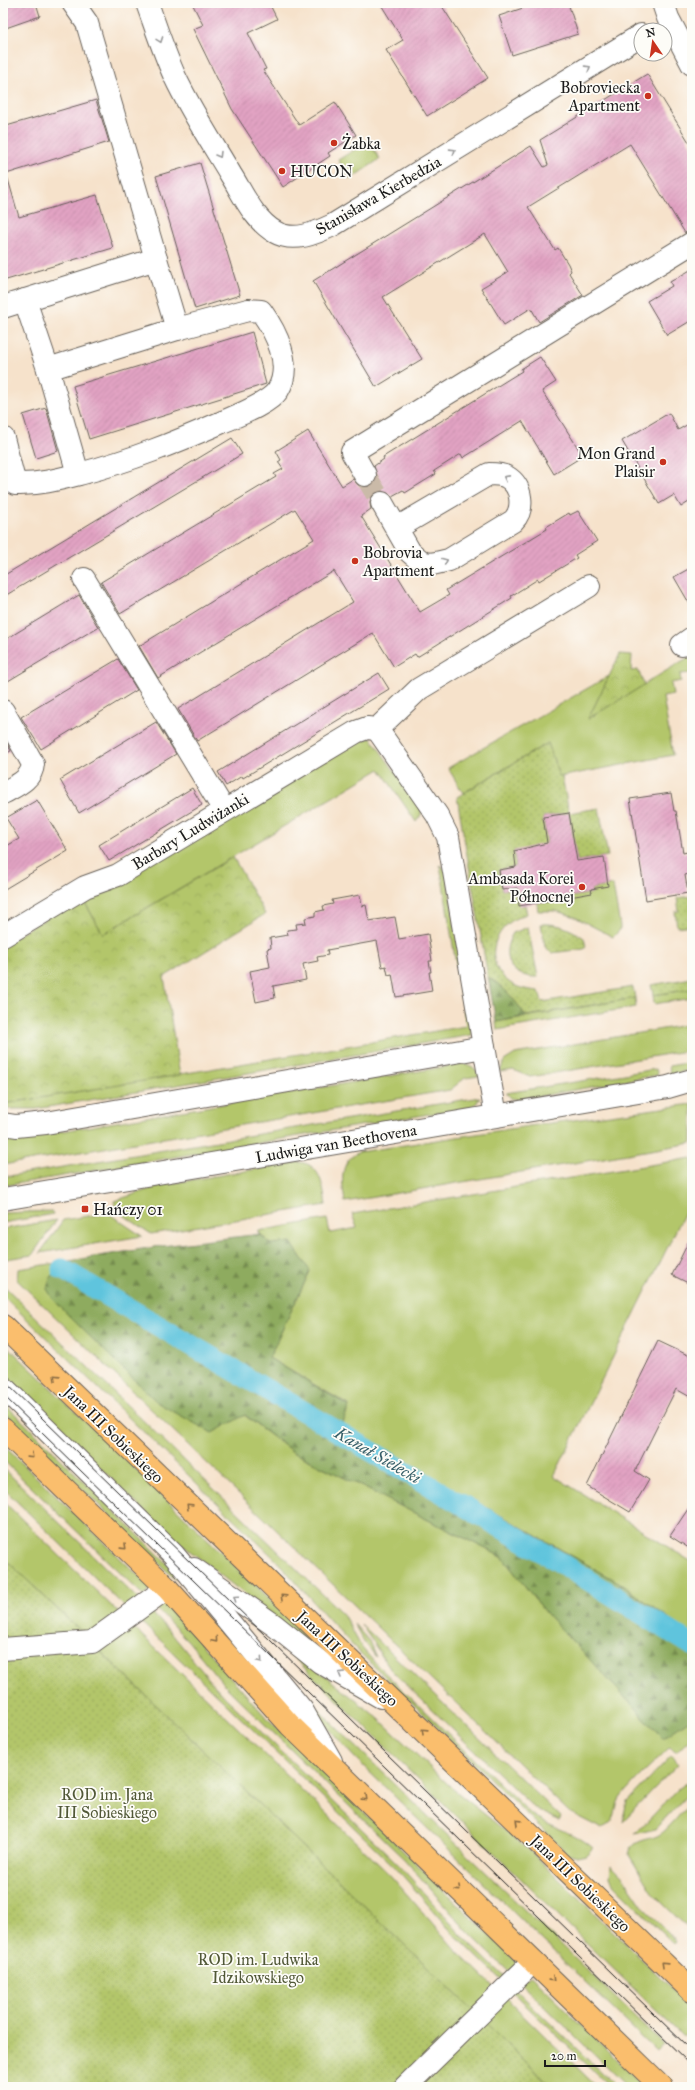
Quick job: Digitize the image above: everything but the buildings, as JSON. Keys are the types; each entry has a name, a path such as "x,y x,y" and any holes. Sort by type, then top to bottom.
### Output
{"main road":[{"name":"Jana III Sobieskiego","path":"3,1326 692,1991"},
{"path":"3,1429 167,1588 267,1701 337,1771 662,2087"}],"street":[{"path":"73,3 88,23 176,329"},
{"name":"Stanisława Kierbedzia","path":"147,3 161,43 184,95 247,201 260,220 275,232 292,237 314,233 333,225 633,41"},
{"path":"657,22 666,11 692,64"},
{"path":"365,475 352,452 692,243"},
{"path":"3,306 156,259"},
{"path":"25,300 48,369 78,474"},
{"path":"3,438 15,484 33,485 78,474 157,451 259,406 277,392 282,380 284,366 275,336 261,311 248,310 176,329 48,369"},
{"path":"382,503 397,528 415,557 423,563 432,564 442,563 513,521 518,516 521,502 511,481 502,475 489,474 397,528"},
{"path":"84,579 224,810"},
{"path":"496,1116 448,837 437,815 376,729 419,689 589,586"},
{"path":"3,712 28,754 32,764 32,770 22,781 3,793"},
{"name":"Barbary Ludwiżanki","path":"3,936 85,887 118,875 356,732 367,728 376,729"},
{"path":"3,1124 16,1126 46,1123 484,1047"},
{"name":"Ludwiga van Beethovena","path":"3,1199 668,1087 692,1080"},
{"name":"Ludwiga van Beethovena","path":"668,1087 692,1089"},
{"path":"3,1387 173,1554 302,1710 337,1771"},
{"path":"173,1554 274,1625 320,1662 399,1707"},
{"path":"3,1649 92,1642 167,1588"},
{"path":"405,2087 533,1962"}],"green space":[{"path":"368,141 380,159 350,179 338,160"},
{"path":"620,654 632,655 631,671 638,670 644,685 588,719"},
{"path":"692,655 692,673 680,674 681,681 671,683 673,695 663,697 673,755 559,777 548,743 463,793 448,768 609,676 589,718"},
{"path":"371,738 421,808 421,815 416,822 380,769 103,934 81,896 355,741"},
{"path":"548,743 559,776 562,776 569,813 543,817 548,850 514,851 516,867 499,870 502,890 520,887 523,903 519,905 525,905 527,914 515,919 506,926 499,935 495,945 494,955 496,966 502,976 515,986 539,991 542,1002 633,987 635,998 526,1016 509,994 500,985 488,977 457,797"},
{"path":"599,808 608,856 577,861 569,813"},
{"path":"233,857 265,914 164,977 180,1075 3,1104 3,945 81,896 103,934"},
{"path":"440,865 446,870 472,1035 36,1109 3,1109 3,1104 466,1026"},
{"path":"613,885 620,930 613,937 573,916 556,911 538,911 537,903 592,893 591,889"},
{"path":"692,896 692,925 677,927 675,912 679,911 677,898"},
{"path":"541,924 558,925 574,931 584,938 586,947 584,949 551,953 545,947"},
{"path":"528,927 538,977 520,974 509,964 507,957 509,942 513,933"},
{"path":"488,977 500,985 509,994 526,1016 496,1022"},
{"path":"692,978 692,989 653,995 651,985"},
{"path":"692,989 692,998 654,1004 653,995"},
{"path":"635,998 636,1007 497,1030 496,1022"},
{"path":"692,1024 692,1050 530,1077 513,1070 500,1072 504,1061 515,1054"},
{"path":"692,1062 692,1070 670,1074 669,1066"},
{"path":"461,1064 473,1067 479,1076 465,1078 450,1090 3,1165 3,1136 33,1136"},
{"path":"656,1069 658,1075 518,1100 511,1098 506,1093"},
{"path":"480,1097 476,1104 471,1107 3,1186 3,1177"},
{"path":"692,1104 692,1143 345,1202 343,1174 348,1161 352,1156 359,1152 529,1126"},
{"path":"692,1158 692,1198 554,1476 692,1562 692,1635 620,1583 342,1426 349,1405 269,1358 310,1271 270,1244 258,1231 327,1219 330,1233 357,1228 352,1214"},
{"path":"298,1162 306,1163 312,1167 320,1177 326,1205 151,1234 116,1210 114,1201 162,1185"},
{"path":"52,1211 53,1214 3,1223 3,1213"},
{"path":"108,1213 142,1236 40,1253 63,1220"},
{"path":"57,1220 32,1255 6,1259 3,1256 3,1229"},
{"path":"260,1234 270,1244 291,1242 310,1271 269,1358 349,1406 342,1426 620,1583 692,1635 692,1720 691,1719 663,1738 548,1615 502,1557 293,1452 245,1415 212,1433 158,1403 70,1317 53,1299 47,1289 50,1279 63,1262 154,1247"},
{"path":"63,1262 50,1279 47,1289 212,1432 244,1415 293,1452 502,1557 548,1615 663,1738 691,1718 692,1737 676,1753 670,1747 638,1777 621,1797 612,1820 606,1826 600,1828 569,1812 17,1280 18,1269"},
{"path":"3,1285 343,1614 362,1648 377,1665 532,1815 547,1824 579,1838 593,1848 586,1855 577,1857 568,1854 353,1646 275,1559 3,1296"},
{"path":"3,1342 327,1654 324,1657 166,1532 3,1373"},
{"path":"3,1402 179,1575 175,1579 3,1412"},
{"path":"3,1445 150,1587 144,1596 3,1460"},
{"path":"3,1468 139,1600 127,1609 3,1488"},
{"path":"3,1501 120,1614 89,1636 74,1625 3,1557"},
{"path":"3,1557 74,1625 89,1636 96,1647 552,2087 3,2087"},
{"path":"163,1601 265,1716 519,1964 512,1975 469,1933 405,1860 225,1686 189,1642 153,1605"},
{"path":"148,1609 159,1619 225,1697 399,1865 464,1938 507,1980 504,1983 450,1930 396,1868 136,1617"},
{"path":"129,1623 390,1875 455,1949 497,1990 474,2012 96,1647"},
{"path":"354,1624 369,1641 376,1657 363,1640"},
{"path":"361,1624 561,1817 559,1821 533,1807 391,1670"},
{"path":"284,1643 378,1718 453,1789 527,1848 692,2008 692,2031 690,2030 683,2037 281,1645"},
{"path":"306,1698 663,2044 656,2051 353,1756 304,1700"},
{"path":"671,1756 678,1764 622,1822 627,1802"},
{"path":"692,1783 692,1790 655,1829 635,1834 678,1789 685,1784"},
{"path":"692,1801 692,1805 685,1812 692,1819 692,1826 687,1831 692,1835 692,1932 653,1894 629,1855 630,1850 636,1843 655,1837 663,1832"},
{"path":"611,1865 622,1876 644,1908 673,1937 676,1942 674,1944 614,1885 610,1877"},
{"path":"531,1976 645,2087 627,2087 520,1982"},
{"path":"514,1988 616,2087 610,2087 511,1991"},
{"path":"505,1997 597,2087 552,2087 481,2019"}],"waterway":[{"name":"Kanał Sielecki","path":"62,1269 561,1563 692,1645"}],"tunnel":[{"path":"365,475 382,503"}],"tram line":[{"path":"3,1380 692,2051"},
{"path":"3,1395 692,2066"}],"place":[{"name":"Bobroviecka Apartment","path":"648,96"},
{"name":"Żabka","path":"334,143"},
{"name":"HUCON","path":"282,171"},
{"name":"Mon Grand Plaisir","path":"663,462"},
{"name":"Bobrovia Apartment","path":"355,561"},
{"name":"Ambasada Korei Północnej","path":"582,887"},
{"name":"Hańczy 01","path":"85,1209"}],"park label":[{"name":"ROD im. Jana III Sobieskiego","path":"107,1803"},
{"name":"ROD im. Ludwika Idzikowskiego","path":"258,1968"}]}
